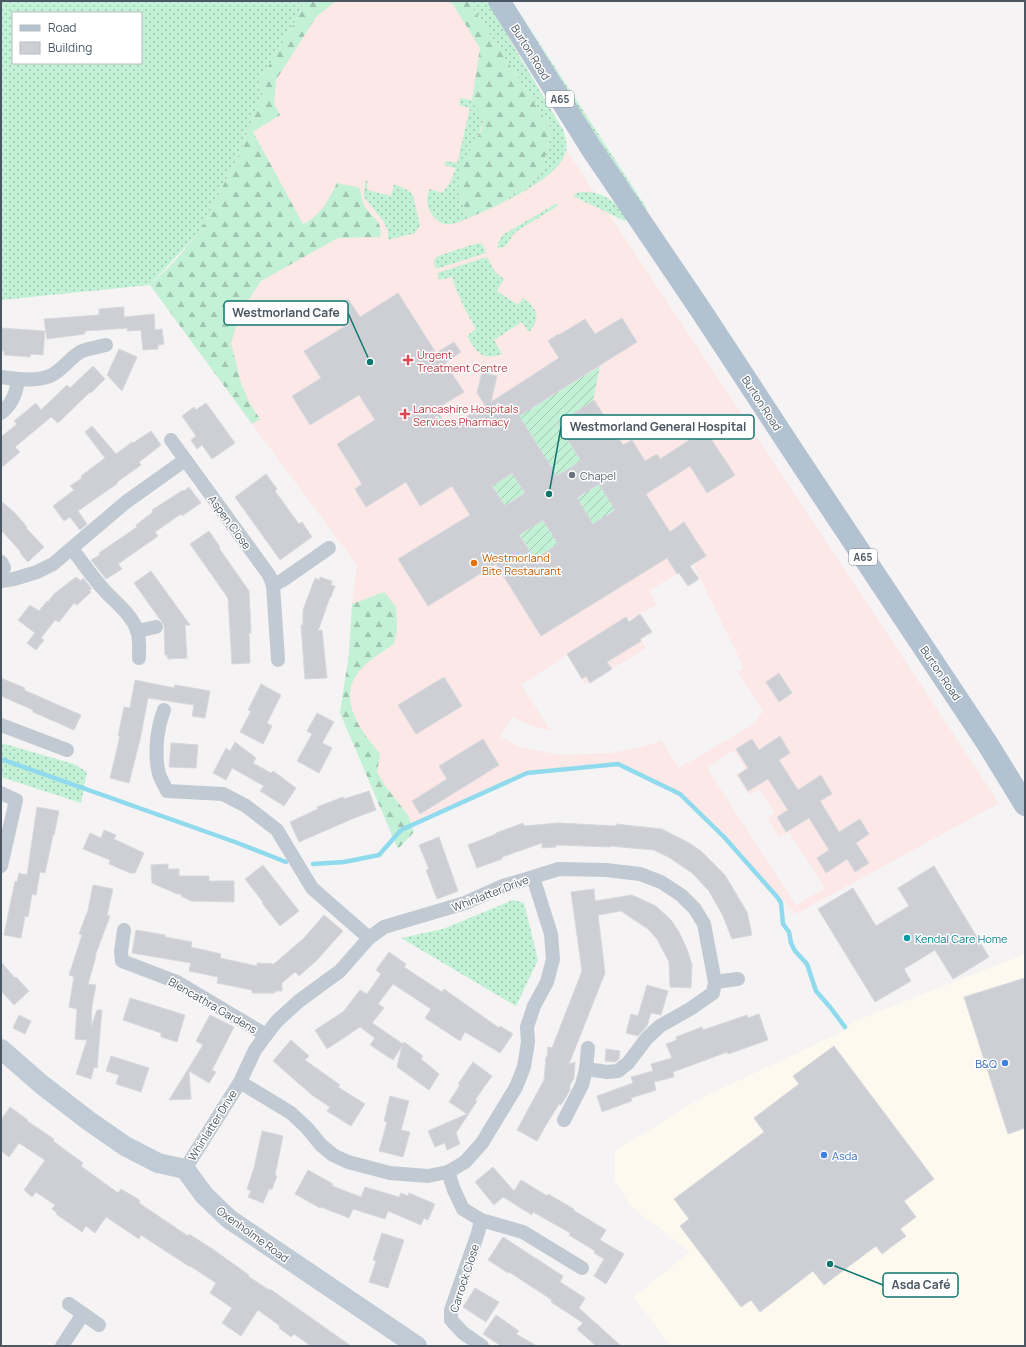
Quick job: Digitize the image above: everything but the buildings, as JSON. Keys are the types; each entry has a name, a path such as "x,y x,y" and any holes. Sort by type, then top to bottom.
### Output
{"main road":[{"name":"Burton Road","path":"500,1 591,148 700,309 987,743 1025,805"},
{"path":"1,1049 41,1084 89,1121 125,1146 158,1163 185,1169"},
{"name":"Oxenholme Road","path":"185,1169 204,1196 229,1219 417,1346"}],"street":[{"path":"1,377 18,380 40,379 61,369 82,351 89,348 106,345"},
{"path":"1,413 7,408 14,398 18,380"},
{"name":"Aspen Close","path":"171,440 269,575 273,585 278,660"},
{"path":"2,570 14,579 37,572 53,564 126,502 185,460"},
{"path":"273,585 283,580 329,548"},
{"path":"72,549 105,591 127,613 137,631 139,658"},
{"path":"137,631 156,627"},
{"path":"164,710 158,724 156,748 159,774 167,791 181,798 192,792 223,794 246,806 277,830 312,888 370,938"},
{"path":"1,724 67,750"},
{"path":"1,794 16,800 1,866"},
{"path":"532,877 559,869 606,870 640,874 661,882 681,895 695,910 704,924 715,982 713,993 690,1009 660,1026 646,1038 628,1063 618,1071 606,1072 586,1069"},
{"name":"Whinlatter Drive","path":"185,1169 240,1082 256,1050 277,1021 299,1001 340,971 370,938 384,927 465,904 503,886 532,877 551,934 553,959 547,982 534,1006 527,1026 528,1042 524,1067 516,1087 482,1143 466,1162 448,1172 428,1176 390,1173 348,1162 333,1155 321,1145 307,1128 291,1113 240,1082"},
{"name":"Blencathra Gardens","path":"124,930 121,952 122,961 177,982 266,1035"},
{"path":"715,982 738,979"},
{"path":"564,1120 582,1085 586,1069 588,1048"},
{"path":"448,1172 454,1190 463,1209 482,1220 523,1232 582,1268"},
{"name":"Carrock Close","path":"482,1220 451,1310 451,1320 463,1332 482,1346"},
{"path":"69,1304 99,1325"},
{"path":"62,1346 83,1314"}],"shaded area":[{"path":"317,1 468,1 999,803 796,914 724,837 680,794 618,764 527,773 401,830 340,713 349,654 352,604 357,565 150,285 173,263 200,231 264,90","holes":["693,564 744,668 738,672 763,711 754,724 679,768 661,741 612,753 560,755 520,747 500,737 512,717 532,726 551,731 521,685 567,655 585,685 646,648 628,620 656,605 650,590","734,750 745,768 736,774 749,795 759,789 775,813 767,818 779,837 789,832 825,888 796,906 707,768"]},
{"path":"1025,954 1025,1346 670,1346 634,1297 690,1252 630,1206 615,1181 615,1151 701,1098 842,1032 852,1022"}],"green space":[{"path":"1,1 304,1 300,13 257,86 264,90 238,156 200,231 150,285 1,300"},
{"path":"304,1 336,1 316,17 276,80 274,104 280,115 253,132 303,224 315,217 327,201 337,183 360,188 365,207 377,220 381,232 380,237 338,238 261,281 240,313 231,343 241,383 250,404 260,419 252,424 150,285 173,263 200,231 238,156 264,90 257,86 300,13"},
{"path":"442,1 468,1 552,130 541,173 500,204 469,218 458,192 461,166 481,131 484,120 472,100 480,48 452,3"},
{"path":"468,1 487,1 563,130 567,148 563,159 548,175 528,189 500,204 541,173 552,130"},
{"path":"509,1 512,1 647,209 644,210"},
{"path":"460,98 472,100 484,119 458,192 469,218 456,223 444,224 439,222 432,214 427,204 427,199 430,189 442,193 450,183 456,168 446,166 444,163 447,161 457,163 470,108 459,105"},
{"path":"366,180 368,181 367,190 391,196 394,185 397,185 409,191 413,195 420,226 415,233 388,240 388,231 384,222 364,197"},
{"path":"591,192 609,199 618,207 627,219 625,221 573,196 576,193"},
{"path":"557,203 558,204 556,207 517,231 506,246 497,249 499,241 504,234"},
{"path":"478,243 483,245 486,253 436,269 434,262 438,256"},
{"path":"487,257 495,272 504,279 497,291 518,305 523,298 532,306 537,318 529,332 522,322 494,340 502,354 489,357 480,354 467,336 476,329 462,304 452,277 439,280 437,273"},
{"path":"600,366 581,461 557,476 519,416"},
{"path":"512,473 525,493 505,506 492,486"},
{"path":"599,484 615,510 603,518 605,558 591,521 577,498"},
{"path":"543,520 555,539 582,572 535,559 519,535"},
{"path":"384,592 396,607 397,629 394,644 362,668 355,677 351,687 350,699 353,712 360,727 380,754 377,772 386,787 408,815 414,832 398,849 340,713 349,654 352,604"},
{"path":"1,743 74,764 87,772 81,803 1,777"},
{"path":"513,900 524,903 538,960 516,1006 401,938 443,929"}],"waterway":[{"path":"1,759 235,842 286,862"},
{"path":"313,864 344,862 379,855 401,830 527,773 618,764 680,794 724,837 778,898 781,903 783,924 789,932 791,943 795,951 807,964 816,991 845,1027"}],"place":[{"name":"Urgent Treatment Centre","path":"408,360"},
{"name":"Westmorland Cafe","path":"370,362"},
{"name":"Lancashire Hospitals Services Pharmacy","path":"405,414"},
{"name":"Chapel","path":"572,475"},
{"name":"Westmorland General Hospital","path":"549,494"},
{"name":"Westmorland Bite Restaurant","path":"474,563"},
{"name":"Kendal Care Home","path":"907,938"},
{"name":"B&Q","path":"1005,1063"},
{"name":"Asda","path":"824,1155"},
{"name":"Asda Café","path":"830,1264"}]}
